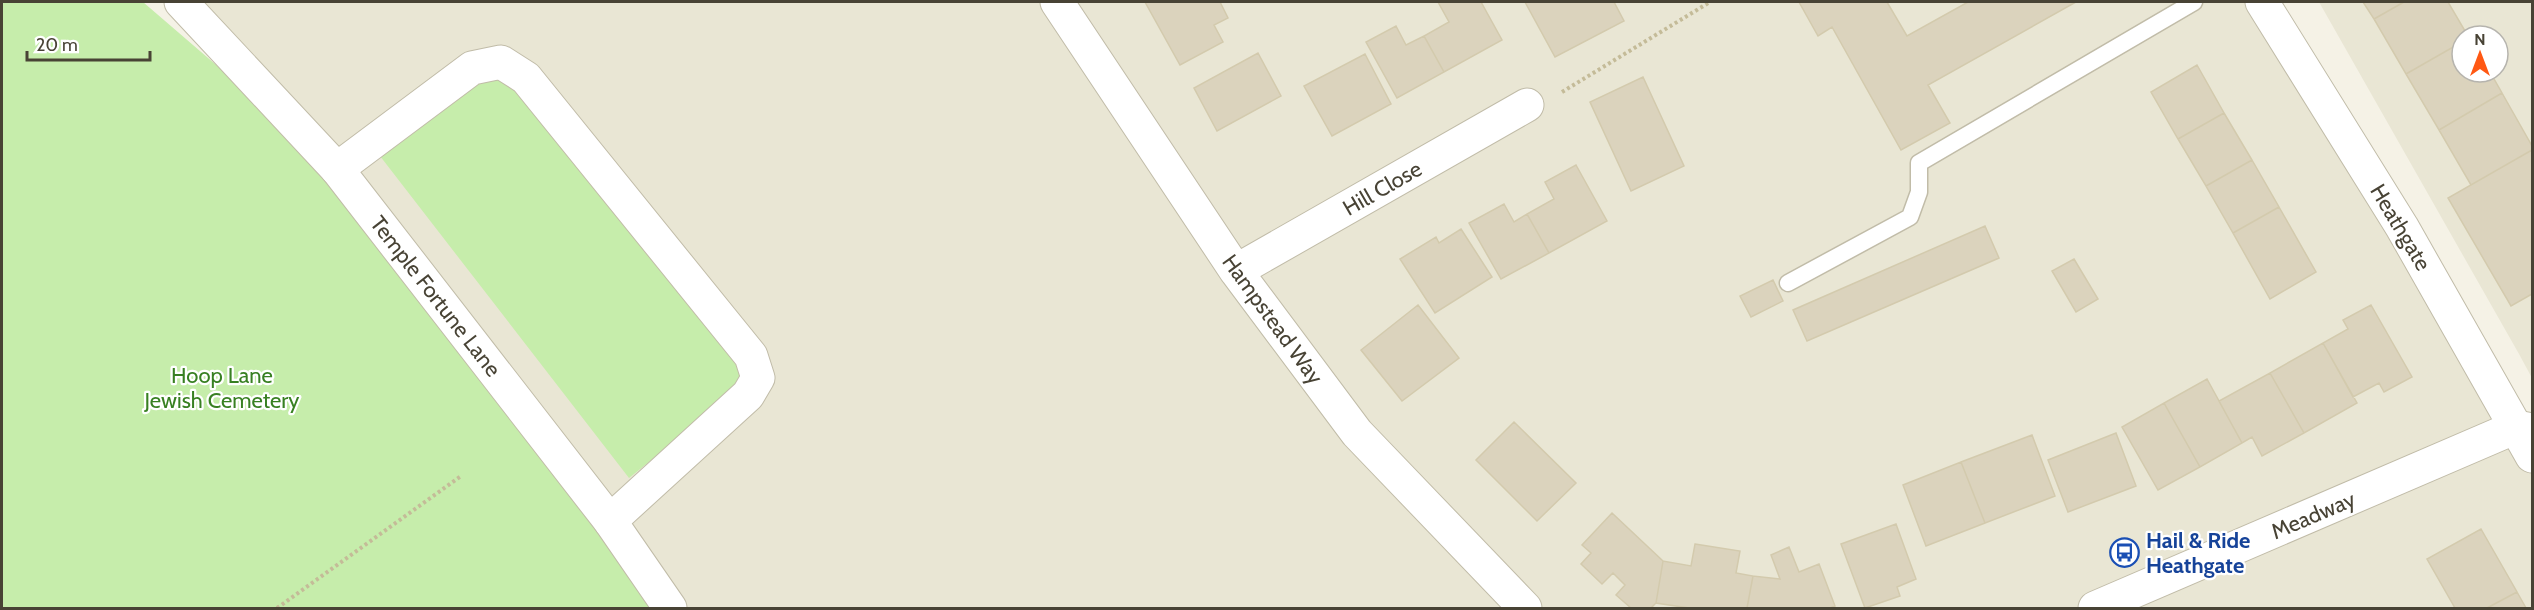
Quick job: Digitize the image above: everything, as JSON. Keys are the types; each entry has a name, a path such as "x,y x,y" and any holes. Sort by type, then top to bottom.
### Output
{"street":[{"name":"Temple Fortune Lane","path":"181,2 337,169 610,521 670,609"},
{"name":"Hampstead Way","path":"1057,2 1236,271 1358,433 1525,609"},
{"name":"Heathgate","path":"2262,2 2524,429 2532,456"},
{"path":"337,169 472,68 501,62 526,78 751,356 758,378 748,395 610,521"},
{"name":"Hill Close","path":"1236,271 1542,100"},
{"name":"Meadway","path":"2094,609 2524,429"}],"lane":[{"path":"1788,283 1910,217 1919,192 1919,163 2194,2"}],"path":[{"path":"1542,100 1710,2"},
{"path":"277,609 460,476"}],"shaded area":[{"path":"181,2 2262,2 2532,456 2532,608 670,608"},
{"path":"2319,2 2532,2 2532,378 2519,354"}],"green space":[{"name":"Hoop Lane Jewish Cemetery","path":"2,2 143,2 337,169 657,608 2,608"},
{"path":"499,76 520,83 736,352 742,375 732,395 629,478 380,156 477,78"}],"building":[{"path":"1145,2 1220,2 1228,18 1214,25 1223,42 1180,65"},
{"path":"1438,2 1481,2 1502,40 1444,72 1424,36 1449,22"},
{"path":"1525,2 1614,2 1624,21 1555,57"},
{"path":"1799,2 1887,2 1907,36 1968,2 2076,2 1928,85 1950,123 1901,150 1832,27 1818,36"},
{"path":"2363,2 2404,2 2374,19"},
{"path":"2404,2 2448,2 2461,24 2450,24 2450,49 2406,74 2374,19"},
{"path":"1396,26 1406,45 1424,36 1444,72 1397,98 1366,42"},
{"path":"2450,49 2450,84 2497,84 2502,93 2439,130 2406,74"},
{"path":"1258,53 1281,96 1217,131 1194,88"},
{"path":"1365,54 1391,104 1332,136 1304,86"},
{"path":"2197,65 2224,113 2178,139 2151,92"},
{"path":"1643,77 1684,166 1631,191 1590,102"},
{"path":"2502,93 2532,146 2532,150 2471,185 2439,130"},
{"path":"2224,113 2252,160 2206,186 2178,139"},
{"path":"2532,150 2532,294 2511,306 2448,198"},
{"path":"2252,160 2279,207 2233,233 2206,186"},
{"path":"1576,165 1607,221 1549,253 1527,214 1554,199 1545,182"},
{"path":"1504,204 1514,222 1527,214 1549,253 1501,279 1469,223"},
{"path":"2279,207 2316,272 2270,299 2233,233"},
{"path":"1985,226 1999,258 1807,341 1793,310"},
{"path":"1461,229 1492,277 1435,313 1400,259 1436,237 1439,243"},
{"path":"2074,259 2098,299 2076,312 2052,271"},
{"path":"1773,280 1783,301 1751,317 1740,296"},
{"path":"1418,305 1459,358 1402,401 1361,350"},
{"path":"2371,305 2412,377 2384,392 2379,383 2353,397 2323,343 2348,329 2343,320"},
{"path":"2323,343 2357,403 2304,433 2270,373"},
{"path":"2270,373 2304,433 2262,456 2252,437 2242,443 2219,401"},
{"path":"2207,379 2242,443 2200,467 2164,403"},
{"path":"2164,403 2200,467 2158,490 2122,427"},
{"path":"1514,422 1576,483 1537,521 1476,460"},
{"path":"2116,433 2136,486 2068,512 2048,460"},
{"path":"2032,435 2055,496 1985,523 1961,462"},
{"path":"1961,462 1985,523 1926,546 1903,485"},
{"path":"1612,513 1663,561 1656,603 1651,608 1631,608 1616,595 1625,585 1613,573 1602,584 1581,564 1591,553 1582,545"},
{"path":"1896,524 1916,579 1897,587 1900,596 1865,608 1841,544"},
{"path":"2481,529 2517,592 2487,608 2455,608 2427,559"},
{"path":"1695,544 1740,551 1736,573 1753,576 1747,608 1689,608 1656,603 1663,561 1691,566"},
{"path":"1789,547 1799,572 1819,564 1835,606 1830,608 1747,608 1753,576 1780,579 1771,555"},
{"path":"2517,592 2526,608 2487,608"}],"place":[{"name":"Hail & Ride Heathgate","path":"2125,553"}]}
